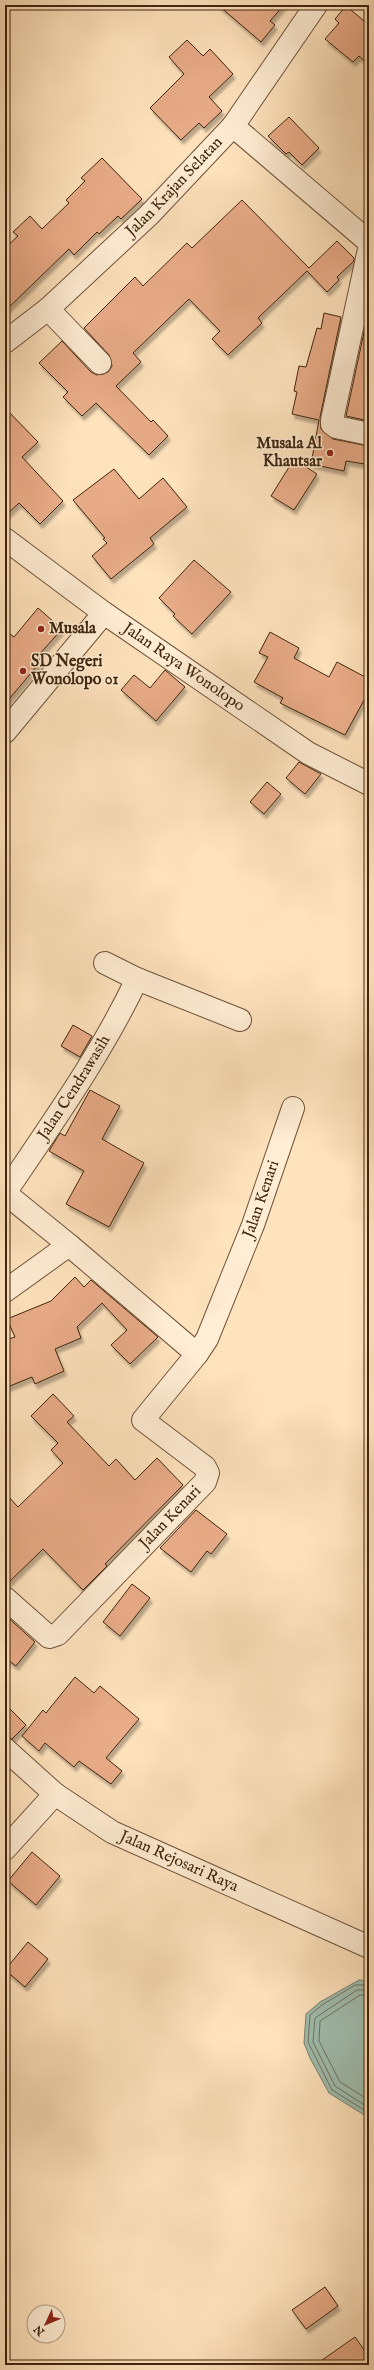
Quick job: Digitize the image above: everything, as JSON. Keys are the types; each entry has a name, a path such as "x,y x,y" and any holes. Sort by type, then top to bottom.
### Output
{"street":[{"name":"Jalan Krajan Selatan","path":"5,342 48,309 149,215 233,126 316,5"},
{"path":"233,126 369,242"},
{"path":"369,249 332,420 332,424 336,427 369,434"},
{"path":"48,309 100,363"},
{"name":"Jalan Raya Wonolopo","path":"5,538 104,613 308,753 369,784"},
{"path":"5,732 104,613"},
{"path":"105,963 137,979 240,1020"},
{"name":"Jalan Cendrawasih","path":"5,1193 117,1022 137,979"},
{"name":"Jalan Kenari","path":"5,1598 49,1637 58,1634 205,1482 208,1473 205,1467 143,1420 197,1354 207,1339 253,1225 293,1108"},
{"path":"5,1193 69,1245 197,1354"},
{"path":"5,1291 69,1245"},
{"name":"Jalan Rejosari Raya","path":"5,1749 55,1794 112,1832 369,1947"},
{"path":"5,1849 55,1794"}],"water":[{"path":"359,1980 369,1981 369,2118 329,2093 310,2058 304,2043 306,2014 320,2002"}],"building":[{"path":"218,5 284,5 270,21 275,25 261,42"},
{"path":"346,6 369,25 369,65 359,56 353,62 325,39 339,23 335,19"},
{"path":"187,40 203,56 210,49 233,74 209,97 222,111 204,128 199,123 181,140 150,108 184,74 169,57"},
{"path":"289,117 319,148 302,165 289,152 286,154 268,136"},
{"path":"102,158 142,199 121,219 118,216 99,234 97,232 74,255 69,249 5,311 5,248 18,236 13,232 30,216 42,229 69,203 66,200 85,181 81,178"},
{"path":"242,200 309,268 337,241 354,258 354,261 337,277 339,280 327,292 307,271 258,318 262,323 228,355 212,339 220,331 189,299 133,353 141,362 116,386 151,422 153,420 168,436 149,455 96,403 82,416 63,397 68,392 39,363 62,341 91,372 97,375 108,372 112,366 109,355 84,328 135,277 143,286 187,243 192,248"},
{"path":"324,313 341,317 320,417 321,429 333,439 368,446 365,464 346,461 344,471 311,464 319,420 292,414 297,392 294,391 299,366 306,367 317,328 321,329"},
{"path":"366,323 369,323 369,421 346,416"},
{"path":"5,408 38,442 22,457 63,501 40,524 19,503 5,516"},
{"path":"294,459 317,474 294,510 271,496"},
{"path":"114,469 139,499 163,478 187,507 150,538 154,544 111,579 92,556 107,543 103,539 105,538 73,500"},
{"path":"194,560 231,592 192,634 173,616 175,614 159,598"},
{"path":"38,608 62,629 37,657 41,661 5,704 5,630 14,637"},
{"path":"270,632 299,648 294,658 329,677 337,662 369,679 369,691 345,735 280,703 283,698 254,682 268,657 259,653"},
{"path":"165,670 185,687 156,721 121,690 134,675 150,688"},
{"path":"299,762 321,774 305,794 286,778"},
{"path":"267,782 281,794 264,814 250,802"},
{"path":"73,1025 92,1036 80,1057 61,1046"},
{"path":"90,1090 120,1106 102,1139 144,1163 109,1227 66,1204 84,1171 49,1151 60,1133 65,1136"},
{"path":"75,1277 84,1287 91,1280 158,1337 130,1364 111,1345 127,1330 102,1303 77,1327 81,1338 55,1349 64,1371 35,1384 32,1377 5,1388 5,1340 15,1337 7,1319 51,1301"},
{"path":"53,1394 74,1416 67,1422 109,1466 116,1459 135,1480 157,1458 183,1485 105,1564 107,1566 83,1590 43,1549 5,1586 5,1493 18,1507 63,1463 51,1450 58,1443 31,1416"},
{"path":"196,1510 227,1534 211,1554 207,1551 191,1572 160,1548"},
{"path":"132,1584 150,1598 120,1636 103,1622"},
{"path":"5,1615 35,1642 16,1666 5,1658"},
{"path":"75,1677 94,1693 100,1686 139,1719 106,1758 122,1771 111,1784 79,1761 74,1767 45,1743 39,1751 22,1736 43,1710 46,1713"},
{"path":"5,1704 26,1725 12,1739 5,1737"},
{"path":"32,1852 60,1876 36,1905 8,1881"},
{"path":"28,1942 48,1959 25,1987 5,1970"},
{"path":"325,2287 338,2306 306,2329 292,2310"},
{"path":"355,2337 369,2357 369,2365 315,2365"}],"place":[{"name":"Musala Al Khautsar","path":"330,453"},
{"name":"Musala","path":"41,629"},
{"name":"SD Negeri Wonolopo 01","path":"23,671"}]}
